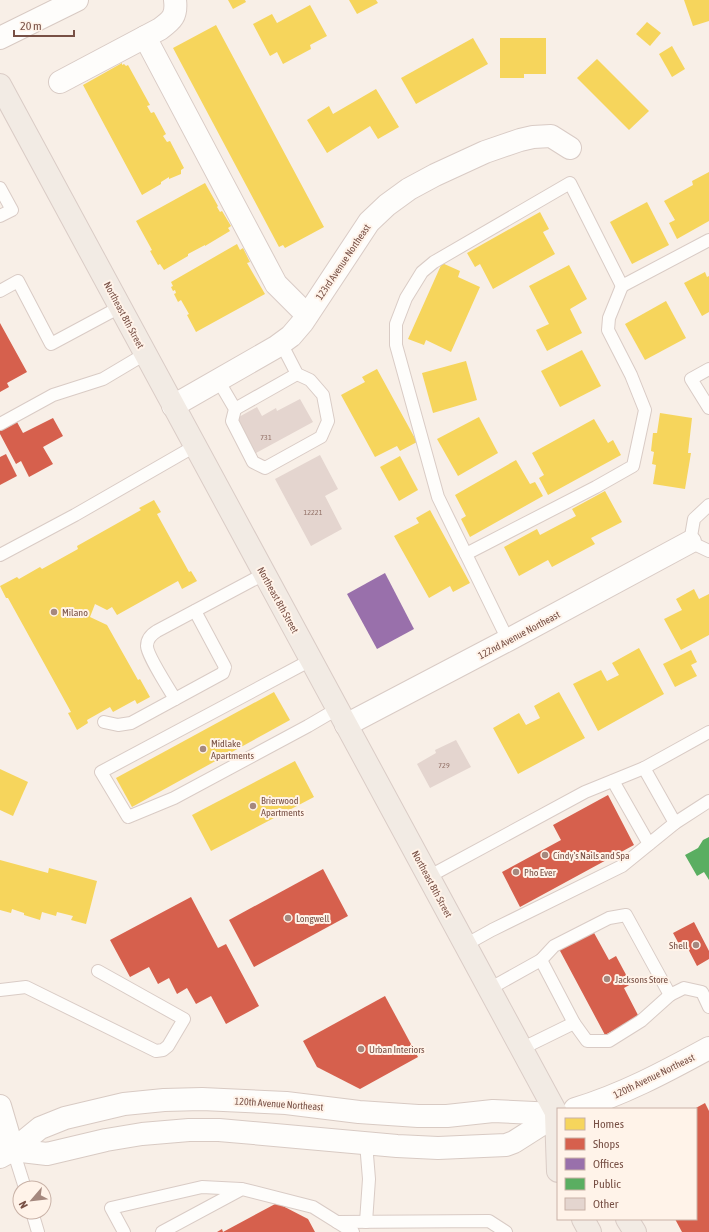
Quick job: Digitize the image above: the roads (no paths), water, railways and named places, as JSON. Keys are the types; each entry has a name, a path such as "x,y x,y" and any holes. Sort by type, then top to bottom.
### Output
{"main road":[{"name":"Northeast 8th Street","path":"0,85 521,1049 559,1108"},
{"path":"584,1220 590,1232"},
{"path":"628,1220 635,1232"}],"street":[{"path":"0,38 77,0"},
{"path":"60,82 160,29 173,20 176,8 175,0"},
{"path":"145,37 276,284 308,315"},
{"name":"123rd Avenue Northeast","path":"173,406 291,336 308,315 369,222 387,205 409,189 435,175 485,152 520,140 533,137 551,136 570,148"},
{"name":"122nd Avenue Northeast","path":"342,717 508,640 699,547"},
{"name":"120th Avenue Northeast","path":"580,1108 597,1103 646,1082 709,1048"},
{"name":"120th Avenue Northeast","path":"6,1153 40,1128 65,1118 124,1104 164,1100 202,1099 286,1103 359,1112 418,1116 447,1116 493,1111 557,1113"},
{"path":"0,1106 6,1153"},
{"name":"120th Avenue Northeast","path":"6,1153 47,1154 135,1135 188,1130 220,1130 438,1148 506,1145 514,1142 557,1116"}],"lane":[{"path":"508,640 438,497 396,345 396,324 406,298 422,272 434,262 570,183 622,286"},
{"path":"0,188 12,210 0,216"},
{"path":"466,554 596,487 633,466 645,410 631,375 608,330 608,318 622,286 709,240"},
{"path":"0,291 18,281 51,344 120,307"},
{"path":"218,380 235,409 232,421 253,462 265,468 321,437 328,421 323,395 310,380 297,374 281,343"},
{"path":"0,424 53,395 103,379 145,354"},
{"path":"709,368 691,379 709,408"},
{"path":"235,409 297,374"},
{"path":"0,555 75,515 195,446"},
{"path":"699,547 694,519 709,505"},
{"path":"174,699 150,654 147,645 150,636 264,574"},
{"path":"104,722 118,725 131,723 223,673 225,667 195,611"},
{"path":"311,660 101,772 128,817 174,798 308,726 342,717"},
{"path":"428,877 585,792 644,768 709,732"},
{"path":"644,768 675,823"},
{"path":"613,781 649,844"},
{"path":"465,945 492,930 622,866 675,823 709,801"},
{"path":"489,989 541,960 554,946 609,918 626,915 670,995"},
{"path":"541,960 574,1022 587,1041 609,1041 641,1021 670,995 684,988 702,992 709,1007"},
{"path":"0,990 26,987 156,1051 164,1050 184,1019 98,971"},
{"path":"521,1049 574,1022"},
{"path":"366,1143 369,1179 366,1222"},
{"path":"6,1153 21,1180"},
{"path":"124,1232 111,1208 202,1186 242,1189 314,1206 353,1232"},
{"path":"162,1232 242,1189"},
{"path":"34,1220 38,1232"},
{"path":"336,1222 489,1221 506,1232"}],"place":[{"name":"Milano","path":"54,612"},
{"name":"Midlake Apartments","path":"203,749"},
{"name":"Brierwood Apartments","path":"253,806"},
{"name":"Cindy's Nails and Spa","path":"545,855"},
{"name":"Pho Ever","path":"516,872"},
{"name":"Longwell","path":"288,918"},
{"name":"Shell","path":"696,945"},
{"name":"Jacksons Store","path":"607,979"},
{"name":"Urban Interiors","path":"361,1049"}]}
